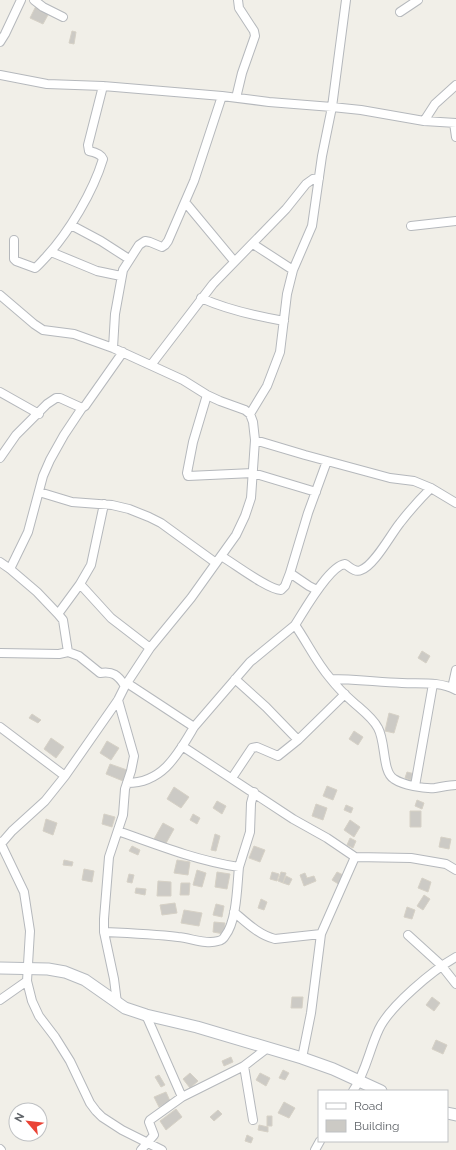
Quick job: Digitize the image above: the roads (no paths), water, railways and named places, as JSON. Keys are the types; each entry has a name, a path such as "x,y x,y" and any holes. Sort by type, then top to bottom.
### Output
{"street":[{"path":"0,42 6,34 21,0"},
{"path":"34,0 43,7 63,18"},
{"path":"236,98 242,73 255,36 254,31 239,8 238,0"},
{"path":"250,414 267,386 280,352 287,294 293,270 312,226 332,106 346,0"},
{"path":"400,12 418,0"},
{"path":"0,75 47,84 103,86 222,96 269,102 332,106 424,121 455,123 456,137"},
{"path":"424,121 435,104 456,85"},
{"path":"14,240 14,259 16,262 32,268 38,266 51,252 71,225 98,176 103,159 97,153 89,151 88,146 103,86"},
{"path":"114,348 115,314 123,270 139,245 145,241 159,246 165,246 177,223 194,181 222,96"},
{"path":"151,365 201,298 234,261 253,244 286,209 306,184 319,178"},
{"path":"185,202 234,261"},
{"path":"411,226 456,220"},
{"path":"71,225 129,259"},
{"path":"253,244 293,270"},
{"path":"51,252 97,271 121,276"},
{"path":"0,295 43,330 74,334 114,348 183,380 207,394 245,410 250,414 253,422 255,440 251,498 245,516 236,535 191,598 150,648 118,700 65,776 45,801 0,843 24,892 30,931 28,975 32,1001 39,1016 55,1037 66,1055 90,1103 96,1111 102,1117 122,1130 162,1150"},
{"path":"201,298 220,307 240,313 284,321"},
{"path":"10,569 28,532 43,476 50,460 82,408 92,398 123,352"},
{"path":"0,392 39,414"},
{"path":"207,394 193,442 187,473 188,476 253,472 316,492"},
{"path":"0,458 16,435 39,414 47,404 56,398 60,398 82,408"},
{"path":"255,440 390,478 414,482 431,488 456,503"},
{"path":"0,444 9,444"},
{"path":"221,556 255,578 278,590 281,590 285,586 290,573 297,547 327,461"},
{"path":"127,783 141,782 166,769 194,727 250,662 295,625 317,590 339,566 345,564 355,571 360,571 370,566 398,525 431,488"},
{"path":"39,492 72,502 104,504 129,509 155,520 216,563"},
{"path":"58,614 91,566 104,504"},
{"path":"0,562 37,592 63,620 68,652"},
{"path":"290,573 317,590"},
{"path":"80,584 111,618 150,648"},
{"path":"295,625 331,679 373,720 379,728 383,738 386,769 389,775 394,779 414,786 435,788 456,784"},
{"path":"0,653 59,654 68,652 79,656 97,672 111,672 126,685 194,727"},
{"path":"331,679 440,684 454,689 456,670"},
{"path":"235,679 266,707 298,740"},
{"path":"414,786 433,684"},
{"path":"232,778 252,748 257,747 278,756 298,740 345,694"},
{"path":"117,1003 114,979 104,932 104,919 109,858 123,814 124,798 134,756 118,700"},
{"path":"0,727 65,776"},
{"path":"182,746 293,819 327,838 355,857 411,858 446,864 456,870"},
{"path":"104,932 138,933 179,937 208,942 218,941 225,936 229,930 234,912 239,867 250,832 251,804 254,792"},
{"path":"118,831 194,857 239,867"},
{"path":"302,1058 311,1013 321,934 355,857"},
{"path":"234,912 253,929 268,937 282,939 321,934"},
{"path":"408,935 441,965 456,984"},
{"path":"354,1090 360,1081 378,1031 384,1019 404,998 441,965 456,957"},
{"path":"0,968 28,975"},
{"path":"0,1000 28,975 48,969 65,972 85,980 125,1008 302,1058 333,1069 379,1090"},
{"path":"146,1015 182,1097"},
{"path":"141,1150 152,1138 154,1133 149,1120 182,1097 244,1066 266,1049"},
{"path":"244,1066 253,1120"}]}
